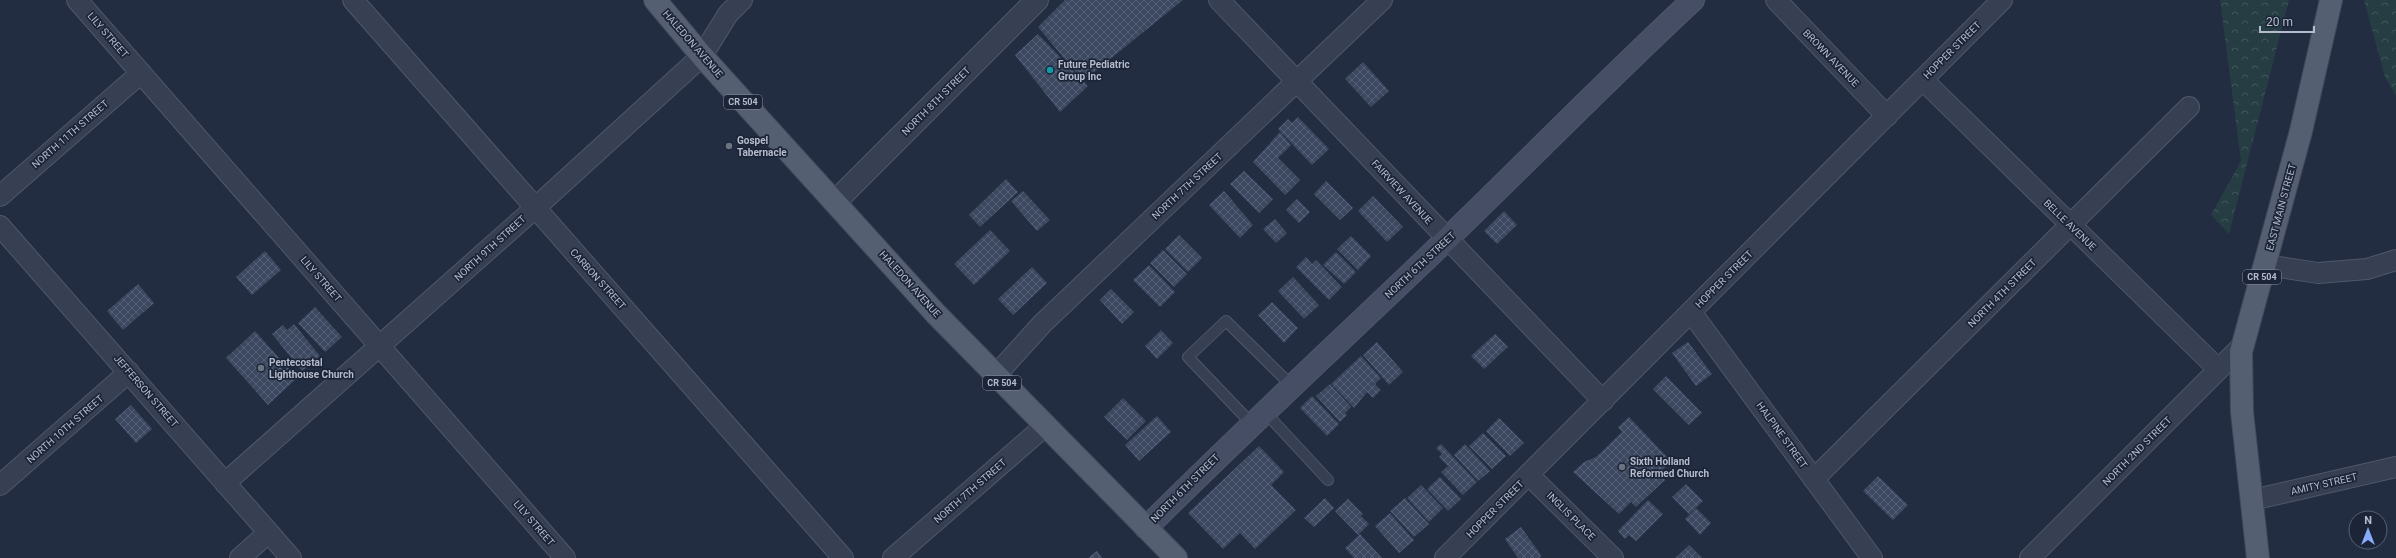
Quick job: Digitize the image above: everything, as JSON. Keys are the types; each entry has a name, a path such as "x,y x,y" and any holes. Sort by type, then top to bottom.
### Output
{"main road":[{"name":"HALEDON AVENUE","path":"655,0 702,56 995,376 1046,425 1176,558"},
{"name":"NORTH 6TH STREET","path":"1146,528 1257,417 1447,239 1628,60 1693,0"},
{"name":"EAST MAIN STREET","path":"2258,558 2242,412 2240,371 2244,344 2301,131 2331,0"}],"street":[{"name":"LILY STREET","path":"77,0 565,558"},
{"name":"CARBON STREET","path":"352,0 843,558"},
{"name":"NORTH 9TH STREET","path":"225,483 535,208 702,56 728,14 742,0"},
{"name":"NORTH 8TH STREET","path":"835,202 1037,0"},
{"name":"FAIRVIEW AVENUE","path":"1219,0 1603,401"},
{"name":"NORTH 7TH STREET","path":"995,376 1042,324 1382,0"},
{"name":"BROWN AVENUE","path":"1776,0 1887,116"},
{"name":"HOPPER STREET","path":"1445,558 2002,0"},
{"name":"NORTH 11TH STREET","path":"0,196 141,73"},
{"name":"BELLE AVENUE","path":"1923,80 2070,226 2218,369"},
{"name":"NORTH 4TH STREET","path":"1814,479 2189,107"},
{"name":"JEFFERSON STREET","path":"0,226 291,558"},
{"path":"2266,265 2318,273 2367,269 2396,260"},
{"name":"HALPINE STREET","path":"1691,312 1814,479 1862,554"},
{"name":"NORTH 2ND STREET","path":"2030,558 2244,344"},
{"name":"NORTH 10TH STREET","path":"0,485 129,372"},
{"name":"NORTH 7TH STREET","path":"893,558 1046,425"},
{"name":"AMITY STREET","path":"2252,500 2396,467"},
{"name":"INGLIS PLACE","path":"1529,475 1613,558"},
{"path":"240,558 268,532"}],"lane":[{"path":"1291,386 1226,321 1188,357 1328,480"}],"green space":[{"path":"2220,0 2289,0 2229,234 2211,215 2241,161"},
{"path":"2364,0 2396,0 2396,96 2385,77"}],"building":[{"path":"1065,0 1183,0 1083,81 1038,27"},
{"name":"Future Pediatric Group Inc","path":"1038,34 1088,86 1060,112 1015,55"},
{"path":"1363,62 1389,91 1371,107 1345,79"},
{"path":"1298,117 1329,149 1312,165 1278,129 1288,119 1292,123"},
{"path":"1280,132 1291,145 1278,158 1300,180 1285,195 1253,162"},
{"path":"1244,171 1273,199 1259,213 1230,184"},
{"path":"1006,179 1018,192 980,227 969,215"},
{"path":"1326,181 1353,208 1340,220 1314,194"},
{"path":"1023,191 1050,220 1037,231 1011,201"},
{"path":"1224,191 1253,225 1240,238 1209,205"},
{"path":"1373,196 1403,227 1387,242 1358,211"},
{"path":"1297,199 1310,212 1299,223 1286,210"},
{"path":"1504,211 1517,225 1497,244 1484,231"},
{"path":"1275,219 1287,233 1276,243 1263,229"},
{"path":"990,230 1010,251 974,285 954,264"},
{"path":"1179,235 1202,258 1188,272 1165,249"},
{"path":"1351,236 1371,256 1358,270 1337,249"},
{"path":"1163,250 1187,274 1174,287 1150,263"},
{"path":"265,251 281,270 252,295 236,277"},
{"path":"1336,252 1356,272 1344,284 1323,265"},
{"path":"1306,257 1312,264 1316,260 1342,287 1329,300 1296,267"},
{"path":"1149,265 1175,292 1160,307 1133,280"},
{"path":"1032,267 1047,283 1013,315 998,299"},
{"path":"1293,277 1319,305 1304,319 1278,291"},
{"path":"138,284 154,303 123,330 107,311"},
{"path":"1111,289 1134,312 1122,324 1100,300"},
{"path":"1272,302 1298,328 1284,343 1258,315"},
{"path":"315,307 342,337 325,352 298,323"},
{"path":"294,324 320,356 302,371 272,334 283,325 287,330"},
{"path":"1161,330 1173,343 1157,359 1145,346"},
{"name":"Pentecostal Lighthouse Church","path":"255,331 297,378 268,405 226,358"},
{"path":"1495,334 1508,347 1484,369 1471,356"},
{"path":"1377,342 1403,372 1389,385 1363,355"},
{"path":"1688,342 1712,374 1696,386 1672,353"},
{"path":"1361,356 1381,378 1375,384 1381,390 1373,398 1367,392 1354,408 1331,384"},
{"path":"1666,376 1702,413 1689,425 1653,389"},
{"path":"1330,384 1351,407 1345,413 1347,415 1340,422 1316,396"},
{"path":"1312,396 1339,424 1327,436 1300,408"},
{"path":"1123,398 1146,421 1127,440 1104,417"},
{"path":"131,405 152,429 136,443 115,419"},
{"path":"1157,416 1171,432 1139,461 1125,445"},
{"name":"Sixth Holland Reformed Church","path":"1629,417 1671,461 1659,474 1665,480 1636,507 1631,502 1619,514 1573,472 1584,462 1596,457 1622,432 1618,427"},
{"path":"1499,418 1524,443 1510,456 1486,431"},
{"path":"1483,433 1506,456 1492,469 1469,446"},
{"path":"1441,444 1477,482 1463,495 1441,472 1448,466 1439,457 1442,454 1436,448"},
{"path":"1465,444 1490,471 1478,481 1454,455"},
{"path":"1259,446 1284,472 1271,485 1296,510 1255,549 1240,533 1223,549 1188,513"},
{"path":"1878,476 1908,505 1893,520 1863,491"},
{"path":"1440,477 1461,499 1448,511 1427,489"},
{"path":"1686,484 1703,501 1689,514 1672,497"},
{"path":"1421,485 1443,508 1429,522 1407,498"},
{"path":"1325,498 1334,508 1314,527 1304,518"},
{"path":"1405,498 1429,524 1414,537 1390,511"},
{"path":"1348,499 1363,514 1361,516 1369,524 1358,535 1335,511"},
{"path":"1648,500 1663,514 1636,541 1629,535 1625,539 1618,531"},
{"path":"1696,508 1711,523 1700,535 1685,519"},
{"path":"1390,513 1414,540 1399,553 1375,526"},
{"path":"1521,527 1541,555 1540,558 1518,558 1505,539"},
{"path":"1360,534 1382,558 1354,558 1345,548"},
{"path":"1689,545 1702,558 1675,558"},
{"path":"1097,551 1102,558 1088,558"}],"place":[{"name":"Future Pediatric Group Inc","path":"1050,70"},
{"name":"Gospel Tabernacle","path":"729,146"},
{"name":"Pentecostal Lighthouse Church","path":"261,368"},
{"name":"Sixth Holland Reformed Church","path":"1622,467"}]}
